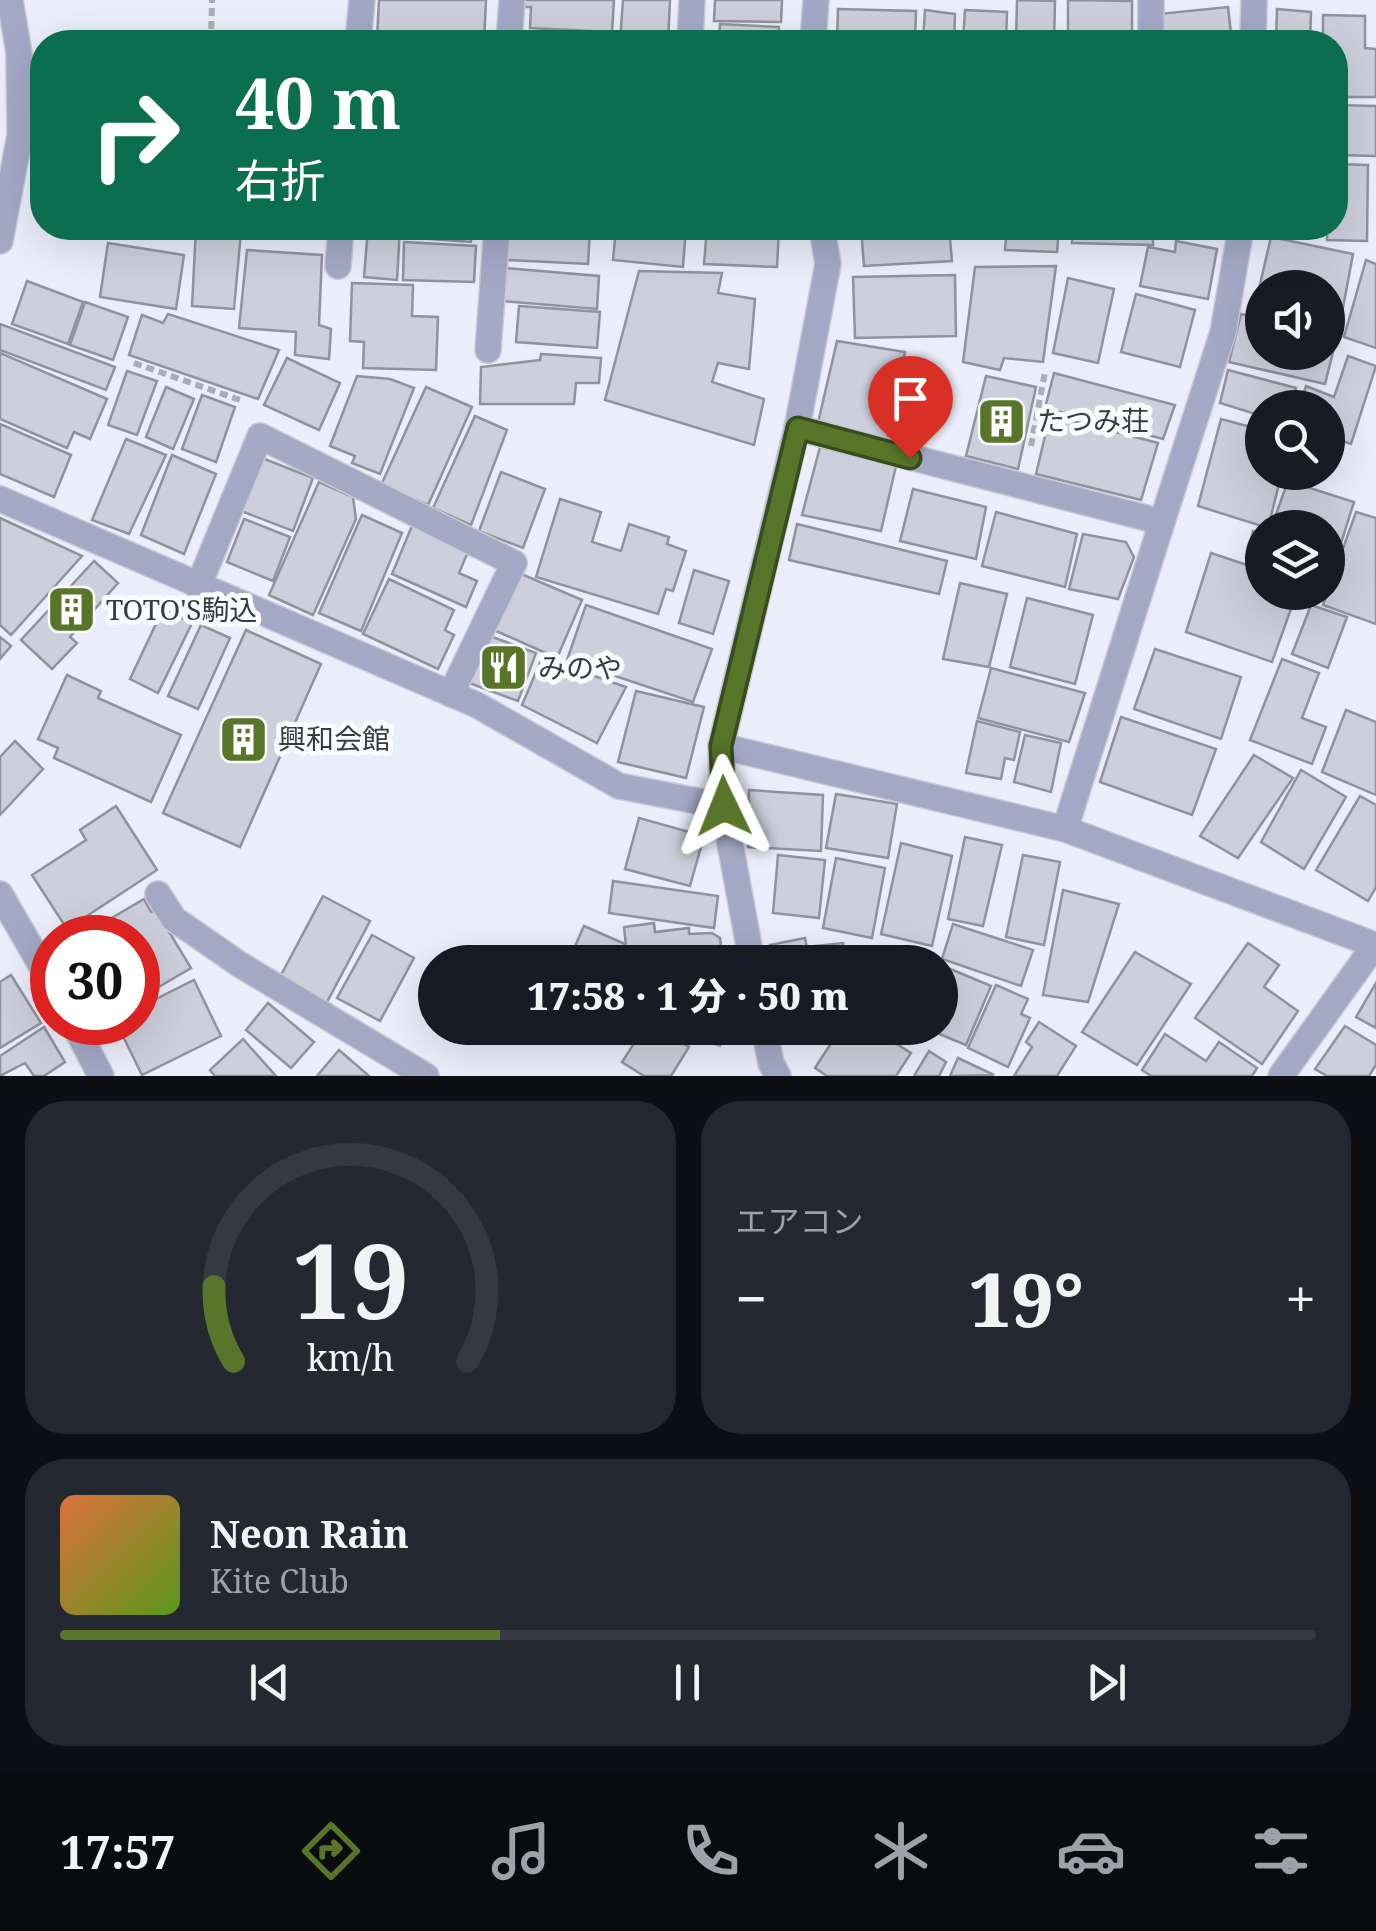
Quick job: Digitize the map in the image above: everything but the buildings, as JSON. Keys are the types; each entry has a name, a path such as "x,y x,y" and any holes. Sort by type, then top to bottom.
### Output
{"street":[{"path":"0,241 20,135 19,53 10,0"},
{"path":"359,30 362,0"},
{"path":"510,30 512,0"},
{"path":"691,30 692,0"},
{"path":"813,30 816,0"},
{"path":"1151,0 1151,30"},
{"path":"1253,30 1254,0"},
{"path":"338,266 340,240"},
{"path":"488,350 496,240"},
{"path":"749,945 724,806 721,746 798,428 828,264 824,240"},
{"path":"1065,828 1223,332 1239,240"},
{"path":"798,428 1162,522"},
{"path":"198,587 260,436 514,562 451,694"},
{"path":"0,499 477,705 619,786 724,806"},
{"path":"721,746 1065,828 1376,944 1281,1076"},
{"path":"0,894 30,946"},
{"path":"158,894 174,918 239,964 426,1076"},
{"path":"84,1045 101,1076"},
{"path":"767,1045 770,1063 778,1076"}],"path":[{"path":"211,30 212,0"},
{"path":"134,363 254,405 260,436"},
{"path":"1024,487 1044,372"}],"place":[{"name":"たつみ荘","path":"1002,421"},
{"name":"TOTO'S駒込","path":"71,610"},
{"name":"みのや","path":"503,668"},
{"name":"興和会館","path":"243,739"}],"route":[{"path":"724,806 721,746 798,428 910,458"}]}
